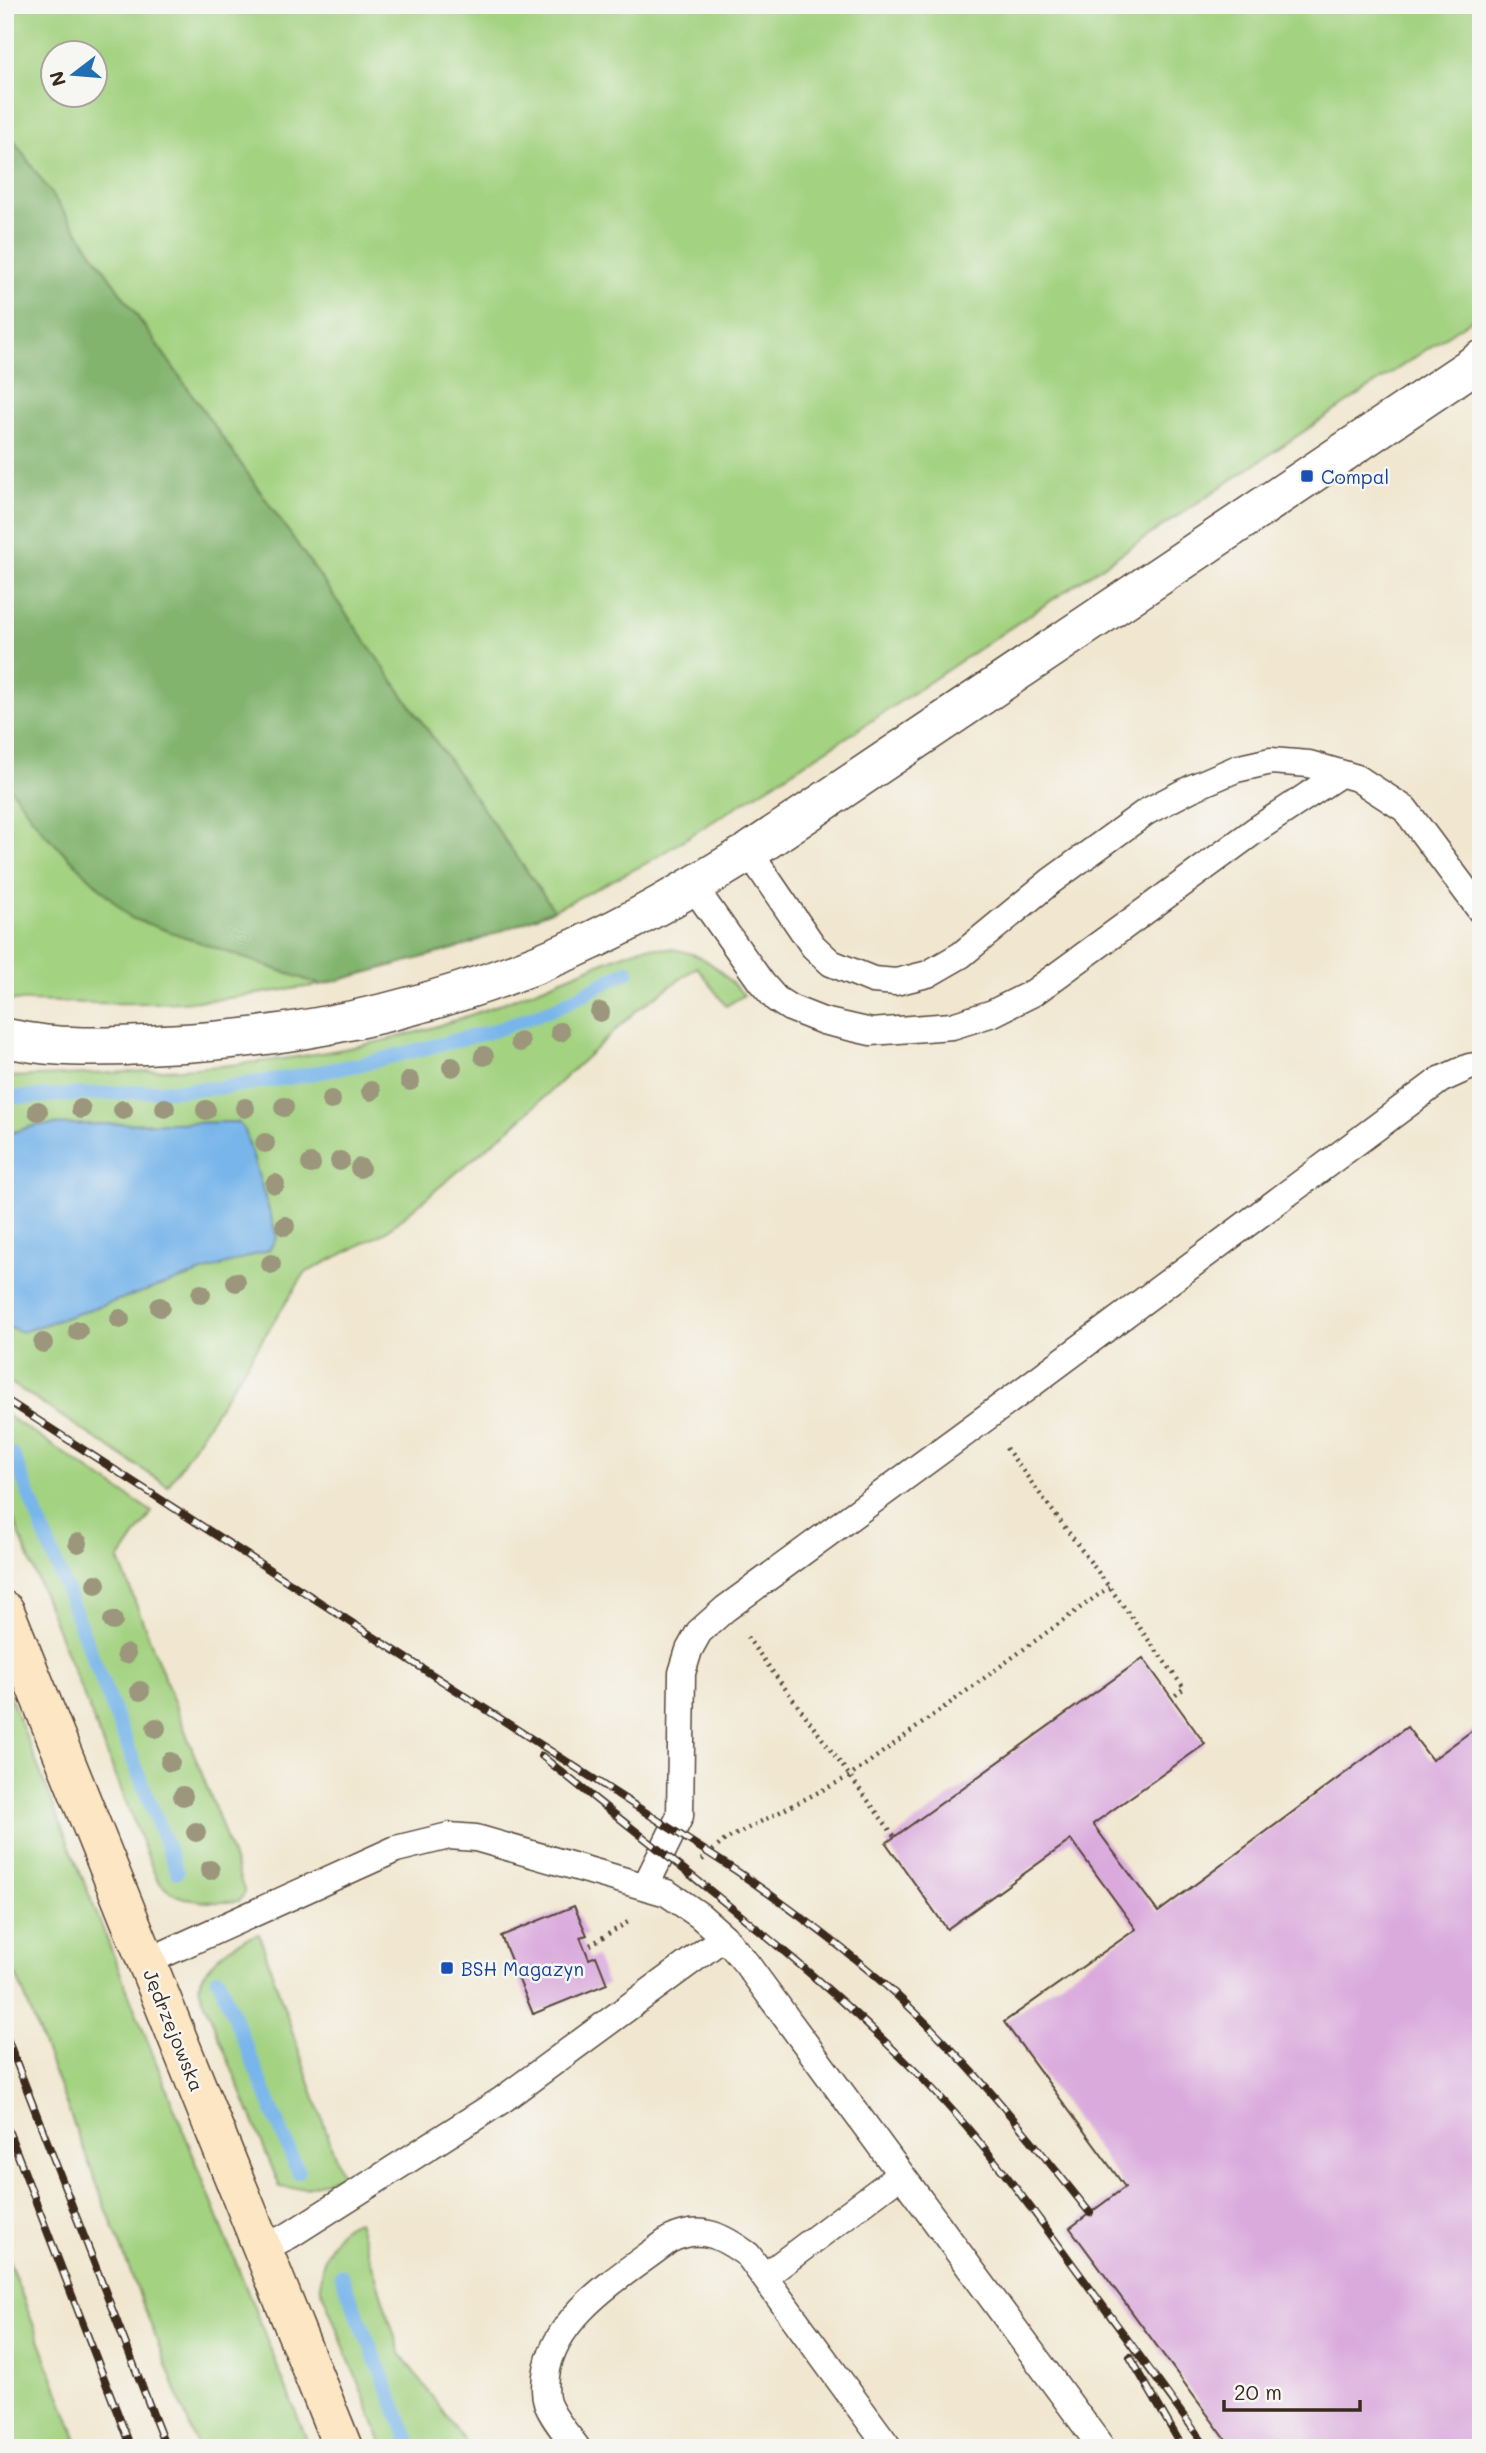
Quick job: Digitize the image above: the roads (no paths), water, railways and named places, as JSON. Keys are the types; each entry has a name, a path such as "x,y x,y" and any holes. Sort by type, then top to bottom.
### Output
{"street":[{"path":"5,1038 52,1045 136,1045 217,1042 305,1030 409,1007 490,982 574,948 693,886 749,852 1481,360"},
{"path":"5,1053 52,1045"},
{"name":"Jędrzejowska","path":"5,1611 343,2448"}],"lane":[{"path":"749,852 813,946 831,963 873,980 896,982 928,974 961,955 1051,881 1146,812 1236,769 1270,761 1309,764 1357,778 1405,809 1481,911"},
{"path":"693,886 761,982 776,999 790,1008 823,1021 871,1032 953,1026 993,1013 1033,993 1257,829 1340,774"},
{"path":"656,1889 680,1816 682,1673 689,1650 699,1632 725,1609 1440,1080 1469,1067 1481,1065"},
{"path":"146,1962 396,1849 449,1836 476,1838 656,1889 699,1915 724,1937 1102,2448"},
{"path":"262,2249 290,2235 502,2100 724,1937"},
{"path":"764,2277 901,2174"},
{"path":"577,2448 551,2413 546,2399 547,2365 554,2347 570,2320 587,2304 669,2240 684,2232 713,2234 731,2242 748,2255 888,2448"}],"water":[{"path":"238,1122 245,1131 277,1237 269,1250 22,1332 5,1326 5,1135 37,1125"}],"waterway":[{"path":"5,1098 219,1088 362,1064 493,1031 558,1007 628,971"},
{"path":"13,1454 177,1872"},
{"path":"218,1978 298,2172"},
{"path":"341,2275 412,2448"}],"railway":[{"path":"5,1399 738,1872 812,1925 882,1982 938,2035 1016,2122 1090,2213"},
{"path":"542,1756 827,1988 938,2094 1017,2190 1207,2448"},
{"path":"5,2033 166,2448"},
{"path":"5,2122 131,2448"},
{"path":"1130,2357 1183,2448"}],"place":[{"name":"Compal","path":"1307,476"},
{"name":"BSH Magazyn","path":"447,1968"}]}
